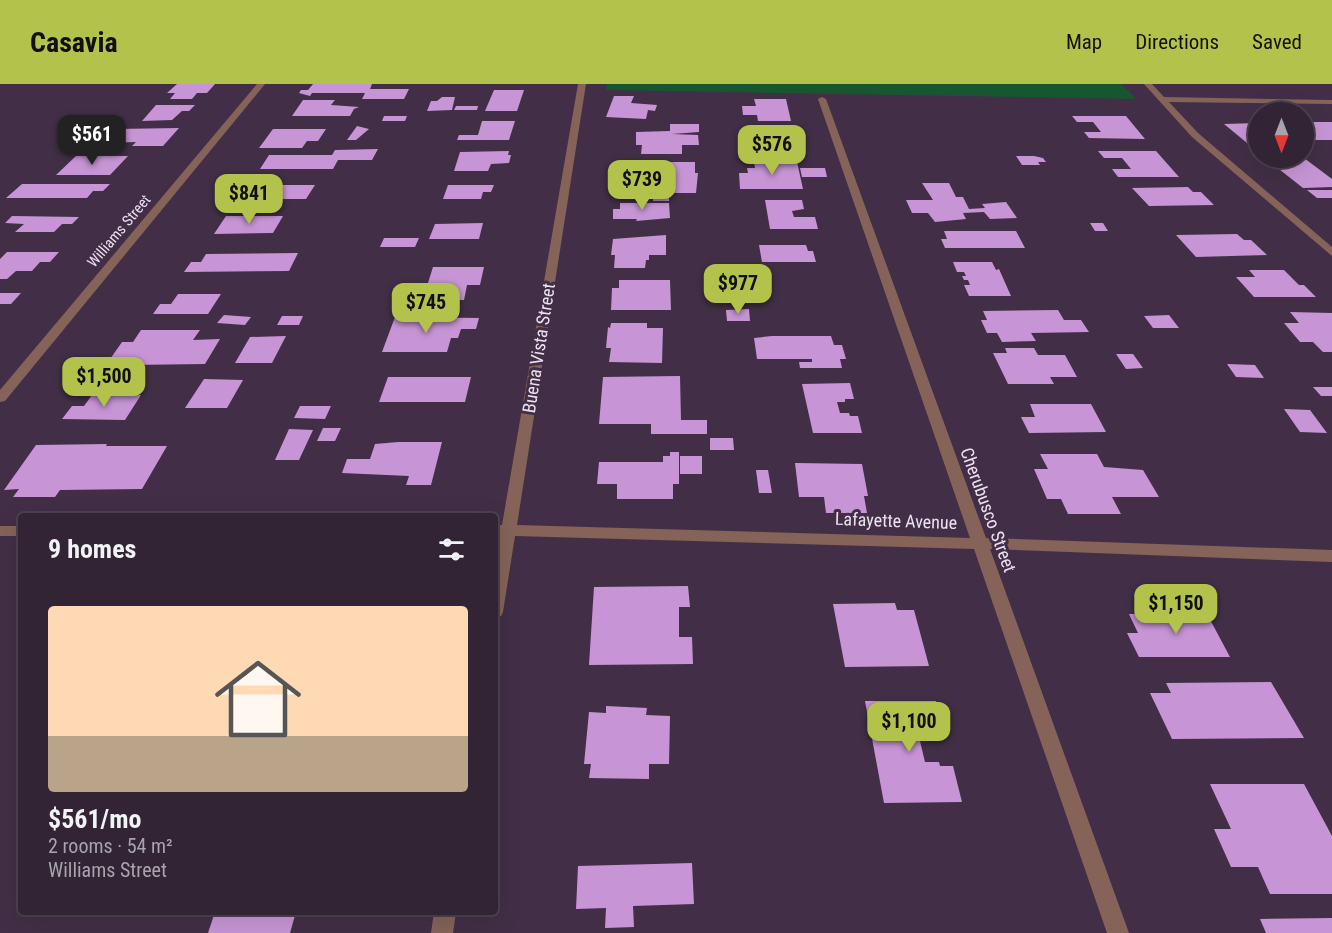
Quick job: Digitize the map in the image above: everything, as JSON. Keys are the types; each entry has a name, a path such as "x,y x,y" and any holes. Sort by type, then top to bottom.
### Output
{"street":[{"name":"Williams Street","path":"0,398 261,84"},
{"name":"Buena Vista Street","path":"498,577 502,530 582,84"},
{"path":"1148,84 1196,135 1332,253"},
{"name":"Cherubusco Street","path":"822,99 1118,933"},
{"path":"1162,99 1332,102"},
{"name":"Lafayette Avenue","path":"502,530 1332,556"},
{"path":"0,531 18,531"},
{"path":"442,933 445,915"}],"green space":[{"path":"607,84 1121,84 1136,99 606,90"}],"building":[{"path":"177,84 215,84 207,93 197,93 192,99 170,99 175,93 167,93"},
{"path":"313,84 372,84 370,89 409,89 404,99 362,99 365,93 312,93 310,96 299,93 301,90 308,90"},
{"path":"494,90 524,90 517,111 485,111"},
{"path":"614,96 634,96 631,103 657,105 655,111 648,110 646,119 606,117"},
{"path":"442,97 455,97 452,110 427,111 431,101 437,101"},
{"path":"754,99 786,99 791,121 758,121 757,115 743,115 742,106 756,106"},
{"path":"303,100 335,100 331,105 359,107 354,109 350,116 292,116"},
{"path":"156,105 195,105 189,111 182,111 172,120 142,121"},
{"path":"456,106 478,106 477,110 454,110"},
{"path":"384,116 407,116 405,121 382,121"},
{"path":"1072,116 1126,116 1145,139 1089,138 1084,132 1101,132 1093,122 1077,122"},
{"path":"482,121 515,121 509,140 457,140 459,135 478,135"},
{"path":"1314,122 1332,122 1332,140 1314,140"},
{"path":"1248,123 1248,144 1224,124"},
{"path":"670,124 699,124 699,132 672,134 698,135 699,145 682,145 682,154 641,154 642,145 636,145 636,132 670,131"},
{"path":"357,126 369,129 356,140 347,140"},
{"path":"785,126 786,134 793,134 796,147 789,147 791,154 755,154 750,127"},
{"path":"179,128 163,146 132,146 136,142 102,143 115,129"},
{"path":"273,129 326,129 318,141 307,141 302,148 259,148"},
{"path":"378,149 372,160 338,160 333,169 260,169 269,155 332,155 335,150"},
{"path":"509,151 508,155 511,155 509,163 491,164 488,171 454,171 460,152"},
{"path":"1098,151 1156,151 1179,177 1118,177 1112,169 1131,169 1122,158 1104,158"},
{"path":"76,156 128,156 110,175 56,175"},
{"path":"1016,156 1034,156 1043,158 1046,162 1038,162 1040,165 1022,165"},
{"path":"667,162 695,162 695,173 698,173 696,193 664,193 664,185 655,185 655,177 666,178"},
{"path":"754,162 797,162 803,189 740,189 739,173 748,173 747,168 755,168"},
{"path":"1314,166 1332,179 1332,187 1303,188 1278,168 1314,168"},
{"path":"800,168 825,168 827,177 802,177"},
{"path":"922,183 949,183 956,197 963,197 969,209 985,208 982,204 1006,202 1017,218 990,219 984,212 963,213 966,219 935,222 928,213 912,213 906,200 933,200"},
{"path":"22,184 110,184 103,191 93,191 87,198 6,198"},
{"path":"257,185 315,185 306,199 247,199"},
{"path":"448,185 494,185 491,192 483,192 481,199 443,199"},
{"path":"1188,187 1193,192 1201,192 1214,205 1149,206 1132,188"},
{"path":"1307,190 1332,190 1332,198 1317,198"},
{"path":"653,196 669,196 669,201 653,201"},
{"path":"765,200 802,200 804,209 792,211 794,217 815,217 818,229 770,229"},
{"path":"620,203 669,203 670,218 636,221 637,219 613,219 613,209 620,209"},
{"path":"12,216 79,217 72,224 62,224 54,232 15,232 24,224 5,223"},
{"path":"226,216 283,216 273,233 214,234"},
{"path":"483,223 479,239 429,239 435,224"},
{"path":"1090,223 1103,223 1108,231 1095,231"},
{"path":"944,231 1016,231 1025,248 945,248 941,239 947,239"},
{"path":"1237,234 1244,240 1251,240 1267,255 1196,257 1176,235"},
{"path":"666,235 666,255 649,255 645,268 614,268 615,255 611,255 613,239"},
{"path":"384,238 419,238 415,247 380,247"},
{"path":"759,245 806,245 808,251 813,251 816,262 762,262"},
{"path":"7,252 59,252 50,262 40,262 32,271 16,271 7,279 0,279 0,259"},
{"path":"298,253 289,271 184,272 191,262 201,262 206,254"},
{"path":"953,262 992,262 996,270 999,269 1011,296 969,296 964,285 970,285 968,280 964,280 962,276 966,276 964,272 957,272"},
{"path":"433,267 484,267 480,285 467,285 464,300 428,300 433,286 427,286"},
{"path":"1249,270 1284,270 1316,297 1254,297 1236,277 1255,277"},
{"path":"619,280 670,280 671,310 611,310 612,288 619,288"},
{"path":"0,293 21,293 11,304 0,304"},
{"path":"178,294 221,294 208,314 153,314 160,304 171,304"},
{"path":"749,309 750,321 727,321 726,310"},
{"path":"1058,310 1064,320 1081,320 1089,332 1031,333 1036,341 1002,342 997,333 987,333 981,320 987,320 983,311"},
{"path":"1290,312 1332,313 1332,352 1323,352 1313,342 1300,342 1284,323 1299,323"},
{"path":"224,315 251,317 245,325 217,323"},
{"path":"1169,315 1179,328 1153,328 1144,316"},
{"path":"282,316 303,316 299,325 277,325"},
{"path":"395,317 479,318 476,329 461,329 458,338 451,338 447,352 382,352"},
{"path":"611,323 647,323 647,328 663,328 662,363 609,362 611,348 606,348 608,327 610,328"},
{"path":"141,330 200,330 193,340 220,339 205,364 128,365 130,362 108,362 122,342 133,342"},
{"path":"286,336 272,363 235,363 250,337"},
{"path":"831,336 834,345 842,345 846,359 840,359 842,368 800,368 799,362 812,362 812,359 757,359 754,338"},
{"path":"1005,348 1034,348 1038,355 1065,355 1077,377 1050,377 1054,384 1008,384 993,353 1007,353"},
{"path":"1116,354 1133,354 1143,368 1126,369"},
{"path":"1227,364 1255,365 1264,378 1236,377"},
{"path":"680,376 681,420 707,420 707,434 651,434 651,424 599,424 603,377"},
{"path":"388,377 471,377 465,402 379,402"},
{"path":"204,379 243,380 227,408 185,408"},
{"path":"850,383 854,399 837,402 840,413 858,416 862,433 813,433 802,384"},
{"path":"1313,387 1332,387 1332,396 1321,396"},
{"path":"92,395 141,395 125,420 62,419 72,406 84,406"},
{"path":"1030,404 1091,404 1106,432 1029,433 1021,417 1035,417"},
{"path":"300,406 331,406 325,419 294,418"},
{"path":"1284,409 1310,410 1327,433 1300,432"},
{"path":"323,428 341,428 335,441 317,441"},
{"path":"289,429 313,430 299,460 275,460"},
{"path":"710,438 733,438 734,450 710,450"},
{"path":"442,442 431,485 406,485 409,476 342,473 347,459 370,459 375,444"},
{"path":"36,445 167,446 142,489 60,490 55,497 13,497 19,489 4,490"},
{"path":"670,452 679,452 679,484 673,484 673,499 617,499 617,484 597,484 599,462 663,462 663,456 670,456"},
{"path":"1040,454 1097,454 1104,467 1143,470 1159,497 1112,497 1121,514 1068,514 1061,499 1047,499 1034,469 1048,469"},
{"path":"680,456 702,456 702,474 680,474"},
{"path":"795,463 862,464 868,496 864,496 867,513 826,513 824,497 799,497"},
{"path":"756,470 768,470 772,493 759,493"},
{"path":"688,586 690,607 679,607 679,637 692,637 693,664 589,665 594,587"},
{"path":"895,603 897,610 914,610 929,666 845,667 833,604"},
{"path":"1138,612 1206,612 1230,657 1139,657 1127,633 1138,633 1129,614 1139,614"},
{"path":"1271,682 1304,738 1172,739 1150,693 1171,693 1166,683"},
{"path":"865,701 936,701 944,731 931,731 933,737 919,737 925,762 939,762 940,766 953,766 962,802 884,803"},
{"path":"606,706 647,708 646,715 670,716 669,764 649,764 649,779 589,778 591,764 584,764 589,712 606,713"},
{"path":"1210,784 1304,784 1332,836 1332,894 1270,894 1258,867 1231,867 1214,829 1231,829"},
{"path":"692,863 694,904 633,906 634,927 605,928 606,908 576,909 578,866"},
{"path":"214,915 295,915 290,933 208,933"},
{"path":"1332,918 1332,933 1266,933 1260,919"}]}
